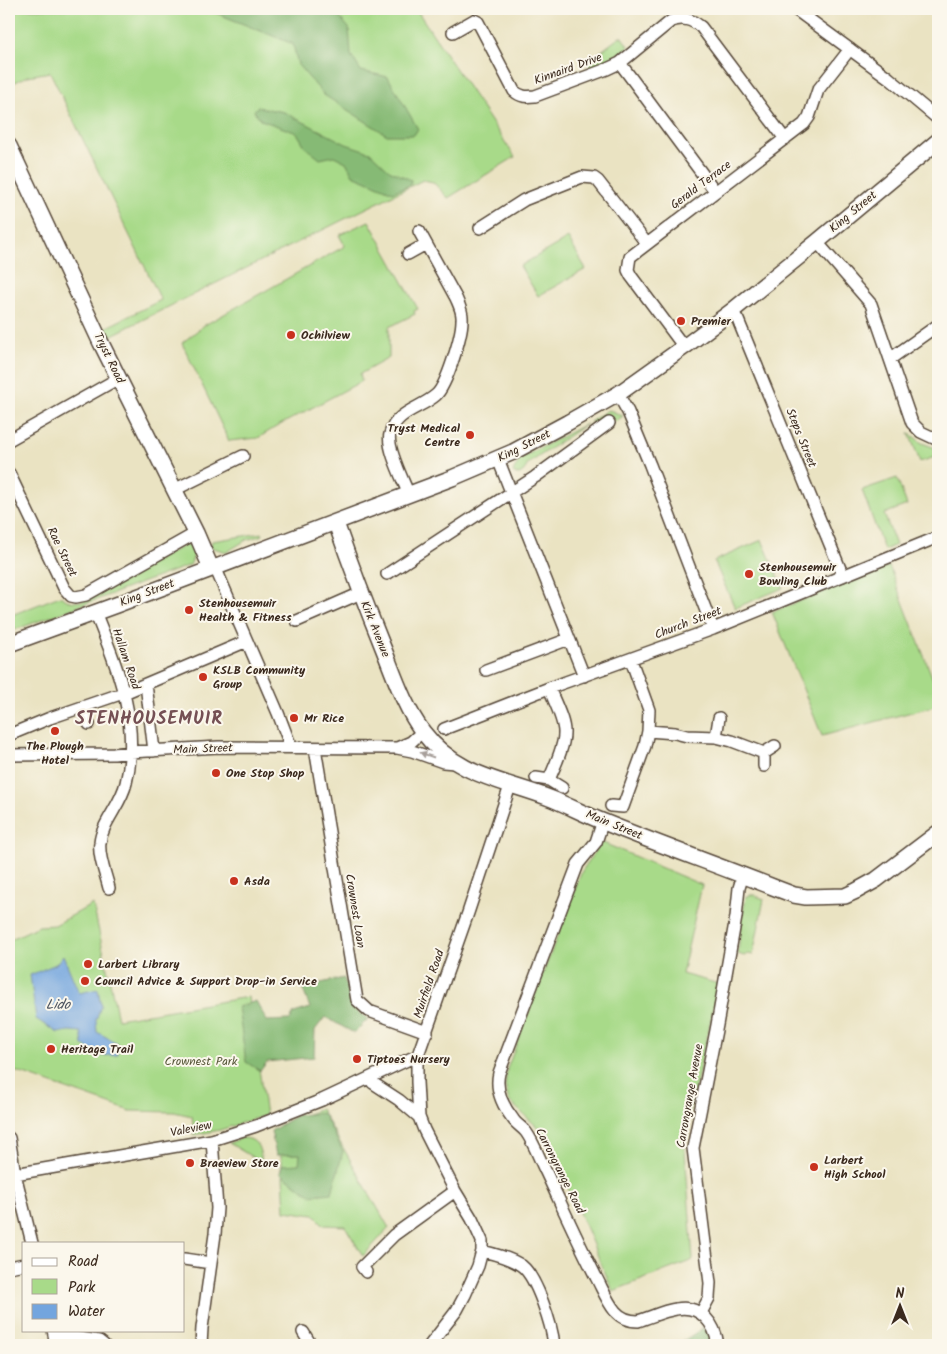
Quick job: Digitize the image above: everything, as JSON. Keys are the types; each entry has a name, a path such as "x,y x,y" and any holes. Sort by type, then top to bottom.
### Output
{"street":[{"path":"795,9 889,78 938,119"},
{"name":"Kinnaird Drive","path":"453,32 474,20 478,22 514,91 524,97 535,96 620,63 672,21 688,19 701,27 785,139"},
{"name":"Gerald Terrace","path":"684,348 631,276 628,270 630,257 785,139 807,120 818,90 850,49"},
{"path":"620,63 716,191"},
{"name":"King Street","path":"9,644 409,495 498,459 567,424 618,394 684,348 817,242 938,141"},
{"name":"Tryst Road","path":"9,146 101,343 213,568"},
{"path":"480,228 524,200 582,177 588,177 598,181 646,244"},
{"path":"409,495 390,448 389,435 394,424 404,413 434,397 440,391 445,382 463,318 456,298 420,231"},
{"path":"817,242 871,304 912,424 921,432 935,435"},
{"path":"408,254 426,244"},
{"name":"Steps Street","path":"732,311 738,320 843,576"},
{"path":"890,359 938,325"},
{"path":"9,440 119,378"},
{"path":"618,394 632,421 713,629"},
{"path":"387,574 511,493 609,423"},
{"path":"174,490 243,456"},
{"path":"498,459 584,676"},
{"name":"Rae Street","path":"9,473 64,588 71,596 86,595 196,533"},
{"name":"Kirk Avenue","path":"336,523 360,593 401,694 423,731"},
{"name":"Church Street","path":"444,728 713,629 938,537"},
{"path":"213,568 247,641 291,747"},
{"path":"297,621 360,593"},
{"name":"Hallam Road","path":"95,612 125,692 129,722 130,752 127,782 123,795 106,824 100,843 100,851 109,888"},
{"path":"486,670 569,639"},
{"path":"9,735 50,718 146,684 247,641"},
{"path":"623,807 640,762 648,731 649,710 631,660"},
{"path":"146,684 154,751"},
{"path":"549,688 564,728 562,746 549,780"},
{"path":"83,707 89,724"},
{"path":"716,737 718,718"},
{"path":"397,748 410,742 423,731"},
{"name":"Main Street","path":"423,731 446,756 470,771 550,798 603,822 794,895 806,897 844,896 856,891 876,880 938,833"},
{"path":"648,731 687,736 716,737 764,753"},
{"path":"764,753 775,746"},
{"name":"Main Street","path":"9,755 114,754 219,747 397,748 444,762 455,763"},
{"name":"Crownest Loan","path":"315,748 357,1000 369,1011 427,1032"},
{"path":"764,753 764,766"},
{"path":"536,778 549,780 562,788"},
{"name":"Muirfield Road","path":"482,1246 472,1219 455,1191 419,1117 417,1065 418,1055 510,786"},
{"path":"611,806 623,807 634,813"},
{"name":"Carrongrange Road","path":"603,822 596,842 578,864 499,1072 498,1090 504,1106 513,1120 526,1133 586,1259 613,1309 625,1319 633,1321 676,1309 686,1309 701,1313"},
{"name":"Carrongrange Avenue","path":"701,1313 709,1298 710,1283 693,1148 717,1025 739,888 743,876"},
{"name":"Valeview","path":"12,1175 212,1140 322,1100 418,1055"},
{"path":"369,1078 419,1117"},
{"path":"9,1138 12,1175 32,1242"},
{"path":"200,1345 216,1208 212,1140"},
{"path":"366,1272 362,1267 394,1235 455,1191"},
{"path":"434,1343 461,1302 478,1266 482,1246 517,1263 529,1274 547,1314 554,1345"},
{"path":"185,1259 211,1263"},
{"path":"9,1267 22,1264"},
{"path":"701,1313 713,1326 718,1345"},
{"path":"303,1332 311,1345"},
{"path":"54,1336 99,1342 104,1345"}],"green space":[{"path":"9,9 416,9 515,157 448,198 433,182 423,180 110,336 105,328 161,300 50,72 28,76 9,85"},
{"path":"206,9 332,9 349,28 351,55 361,71 388,77 418,129 414,135 387,135 324,95 298,65 293,44"},
{"path":"621,36 629,47 598,67 589,66 587,62"},
{"path":"257,107 284,112 346,144 370,152 389,170 411,180 410,185 393,192 353,175 346,162 334,156 320,159 306,148 297,133 261,120 254,111"},
{"name":"Ochilview","path":"369,221 418,309 414,311 415,314 389,327 389,358 360,374 362,381 258,438 229,441 182,343 203,326 345,246 339,235"},
{"path":"568,238 586,269 538,296 520,266"},
{"path":"608,410 623,416 615,422 609,414 596,424 590,422"},
{"path":"586,424 528,464 521,473 514,474 513,472 521,458"},
{"path":"909,433 922,443 938,449 938,456 920,462"},
{"path":"897,478 907,505 884,514 896,545 884,550 862,490"},
{"path":"262,533 263,535 246,540 227,552 210,547 212,541"},
{"name":"Stenhousemuir Bowling Club","path":"762,540 783,588 735,608 714,561"},
{"path":"187,544 193,547 194,550 190,565 9,632 9,616 60,596 73,602 87,600"},
{"path":"889,566 938,692 938,705 822,736 772,612"},
{"path":"601,842 702,885 682,974 719,984 684,1137 693,1260 613,1291 545,1134 509,1101 505,1086 507,1069 582,871"},
{"path":"750,895 764,899 753,955 748,954 744,956 738,954 741,922 746,897"},
{"name":"Crownest Park","path":"93,904 118,1019 248,997 266,1115 220,1130 194,1135 192,1116 174,1112 130,1111 18,1072 9,1072 9,940 39,926 55,925"},
{"path":"344,978 352,1007 368,1019 354,1033 325,1017 315,1030 314,1057 267,1062 260,1071 246,1062 238,1007 256,1001 267,1021 290,1020 294,1013 310,1008 302,987"},
{"path":"321,1109 389,1228 363,1256 345,1226 324,1225 314,1215 285,1211 282,1160 274,1137 276,1129 281,1124"},
{"path":"323,1113 343,1151 332,1193 311,1195 280,1173 282,1165 299,1164 300,1154 276,1155 271,1131 297,1115"},
{"path":"242,1138 255,1142 259,1149 262,1163 229,1143"},
{"path":"938,1207 938,1345 935,1345"},
{"path":"703,1328 711,1336 712,1345 684,1345 683,1341"}],"water":[{"name":"Lido","path":"63,955 79,993 98,989 101,1006 96,1020 97,1032 117,1043 117,1055 99,1056 83,1045 81,1032 69,1031 58,1033 36,1019 30,975 56,964"}],"place":[{"name":"Premier","path":"681,321"},
{"name":"Ochilview","path":"291,335"},
{"name":"Tryst Medical Centre","path":"470,435"},
{"name":"Stenhousemuir Bowling Club","path":"749,574"},
{"name":"Stenhousemuir Health & Fitness","path":"189,610"},
{"name":"KSLB Community Group","path":"203,677"},
{"name":"Mr Rice","path":"294,718"},
{"name":"The Plough Hotel","path":"55,731"},
{"name":"One Stop Shop","path":"216,773"},
{"name":"Asda","path":"234,881"},
{"name":"Larbert Library","path":"88,964"},
{"name":"Council Advice & Support Drop-in Service","path":"85,981"},
{"name":"Heritage Trail","path":"51,1049"},
{"name":"Tiptoes Nursery","path":"357,1059"},
{"name":"Braeview Store","path":"190,1163"},
{"name":"Larbert High School","path":"814,1167"}],"district":[{"name":"STENHOUSEMUIR","path":"149,719"}]}
